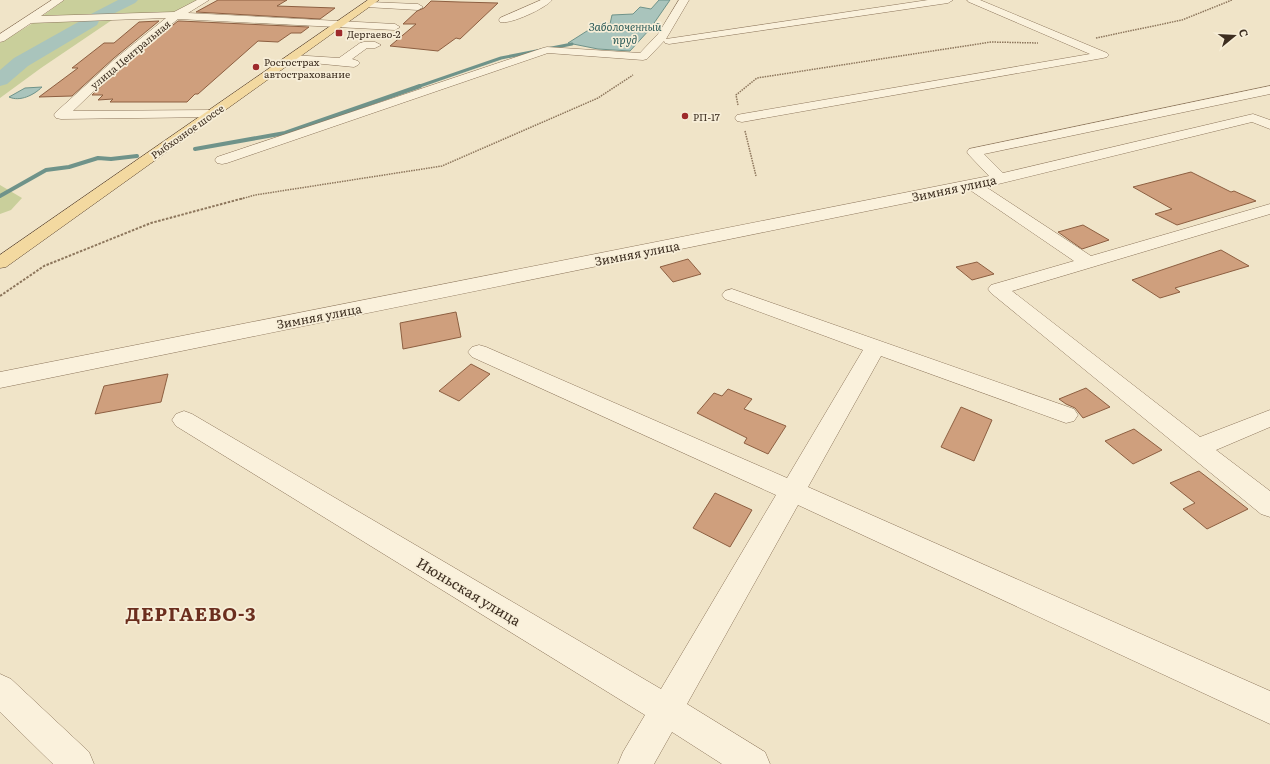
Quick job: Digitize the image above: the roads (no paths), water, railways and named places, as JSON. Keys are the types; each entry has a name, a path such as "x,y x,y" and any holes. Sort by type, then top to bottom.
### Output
{"main road":[{"name":"Рыбхозное шоссе","path":"0,263 371,3"}],"street":[{"path":"0,39 59,0"},
{"name":"улица Центральная","path":"204,0 176,15 119,61 61,115 211,114"},
{"path":"504,20 543,4 547,0"},
{"path":"222,160 547,50 643,57 662,36 684,0"},
{"path":"669,40 948,0"},
{"path":"742,118 1103,55 972,0"},
{"path":"371,3 418,7"},
{"path":"0,25 24,22 176,15 395,27"},
{"path":"292,58 341,62 356,58 364,45 375,45"},
{"path":"1000,179 974,152 1270,90"},
{"name":"Зимняя улица","path":"0,380 973,185 1253,118 1270,125"},
{"path":"973,185 1089,263"},
{"path":"1270,209 998,289 1270,506"},
{"path":"732,295 1066,415"},
{"path":"635,764 876,346"},
{"path":"479,352 1270,708"},
{"path":"1197,448 1270,418"},
{"name":"Июньская улица","path":"184,420 666,710 753,764"},
{"path":"0,690 77,764"}],"water":[{"name":"Заболоченный пруд","path":"659,0 670,0 650,29 630,51 598,49 568,43 598,24 610,24 612,15 633,14 640,7 651,9"},
{"path":"42,87 27,97 18,99 9,97 25,88"}],"waterway":[{"path":"97,17 130,0"},
{"path":"0,80 21,62 91,21"},
{"path":"417,87 501,58 572,44"},
{"path":"195,149 285,133 420,86"},
{"path":"0,196 46,170 69,167 98,158 111,159 137,156"}],"place":[{"name":"Дергаево-2","path":"339,33"},
{"name":"Росгострах автострахование","path":"256,67"},
{"name":"РП-17","path":"685,116"}],"district":[{"name":"ДЕРГАЕВО-3","path":"191,613"}]}
